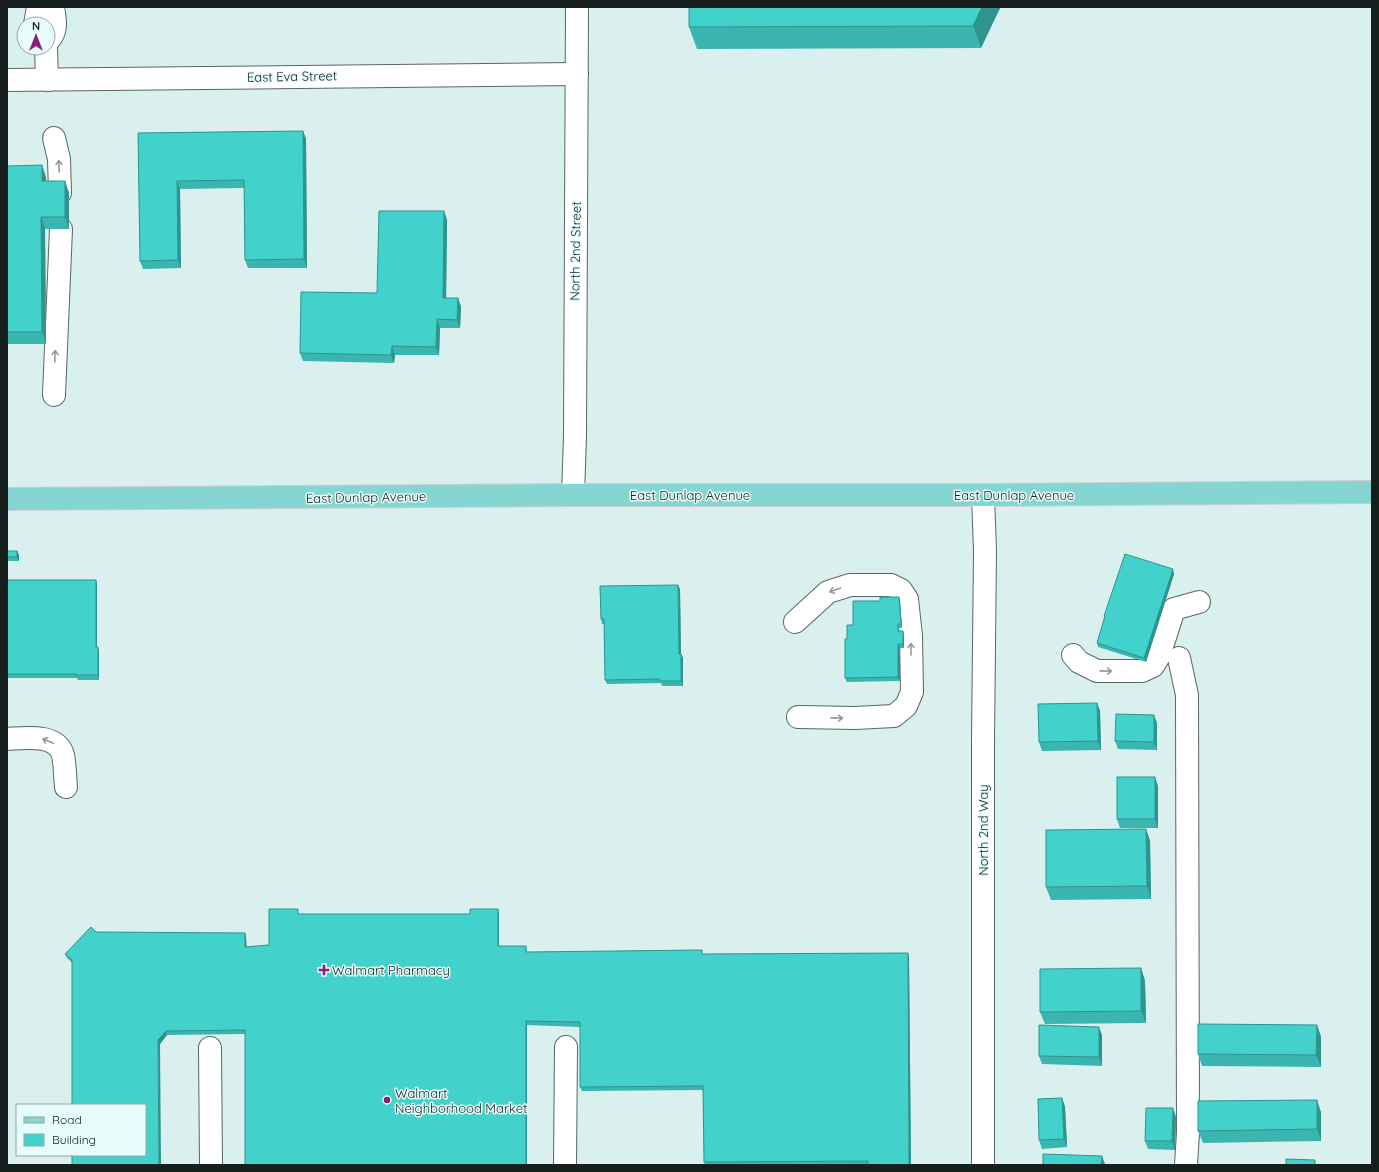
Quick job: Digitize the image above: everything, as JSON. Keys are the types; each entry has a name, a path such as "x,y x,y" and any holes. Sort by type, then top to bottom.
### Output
{"main road":[{"name":"East Dunlap Avenue","path":"7,499 1372,492"}],"street":[{"name":"North 2nd Street","path":"573,495 575,436 577,7"},
{"path":"46,56 47,80"},
{"name":"East Eva Street","path":"7,80 577,74"},
{"path":"54,138 59,159 60,193"},
{"path":"54,395 61,229"},
{"name":"North 2nd Way","path":"983,495 985,551 983,733 983,1165"},
{"path":"795,622 828,592 850,585 891,585 901,590 907,599 911,636 912,692 906,706 894,716 854,718 798,717"},
{"path":"1073,655 1079,662 1097,670 1142,671 1153,666 1159,656 1174,609 1200,602"},
{"path":"1178,658 1187,695 1188,1132 1186,1165"},
{"path":"7,739 42,738 59,746 63,755 66,787"},
{"path":"565,1165 566,1047"},
{"path":"210,1048 211,1165"}],"building":[{"path":"689,7 982,7 973,26 689,27"},
{"path":"303,131 304,259 245,260 244,180 177,181 178,260 140,261 138,133"},
{"path":"42,165 42,181 65,181 65,217 41,217 42,332 7,332 7,166"},
{"path":"379,211 444,211 443,298 458,298 457,320 437,319 436,347 392,346 391,355 300,353 301,292 377,293"},
{"path":"7,551 17,551 17,557 7,557"},
{"path":"1125,554 1173,569 1144,658 1097,643 1104,616"},
{"path":"7,580 96,580 96,647 98,647 98,675 7,674"},
{"path":"678,585 681,681 660,681 660,679 605,680 604,619 601,619 600,586"},
{"path":"880,597 899,597 901,624 898,624 898,631 903,631 903,644 898,644 898,677 845,678 845,639 847,639 847,625 853,625 853,601 880,601"},
{"path":"1097,703 1098,741 1039,742 1038,704"},
{"path":"1116,714 1154,715 1154,742 1115,741"},
{"path":"1117,777 1155,777 1155,819 1117,819"},
{"path":"1146,829 1147,886 1046,887 1046,830"},
{"path":"269,909 298,909 298,914 470,914 470,909 498,909 498,946 526,946 526,952 702,950 702,954 908,953 909,1165 868,1165 868,1161 704,1162 703,1086 580,1087 580,1022 526,1021 526,1165 245,1165 245,1030 166,1031 158,1040 159,1165 72,1165 72,1156 146,1156 146,1104 72,1104 72,960 65,954 91,927 96,932 245,933 245,947 269,945"},
{"path":"1141,968 1141,1011 1040,1012 1040,969"},
{"path":"1198,1024 1317,1025 1316,1055 1198,1054"},
{"path":"1039,1025 1099,1027 1099,1057 1039,1056"},
{"path":"1062,1098 1064,1139 1039,1140 1038,1099"},
{"path":"1317,1100 1317,1129 1198,1131 1198,1101"},
{"path":"1146,1108 1173,1108 1172,1141 1145,1141"},
{"path":"1043,1154 1102,1156 1101,1165 1043,1165"},
{"path":"1286,1159 1315,1160 1315,1165 1286,1165"}],"place":[{"name":"Walmart Pharmacy","path":"324,970"},
{"name":"Walmart Neighborhood Market","path":"387,1100"}]}
